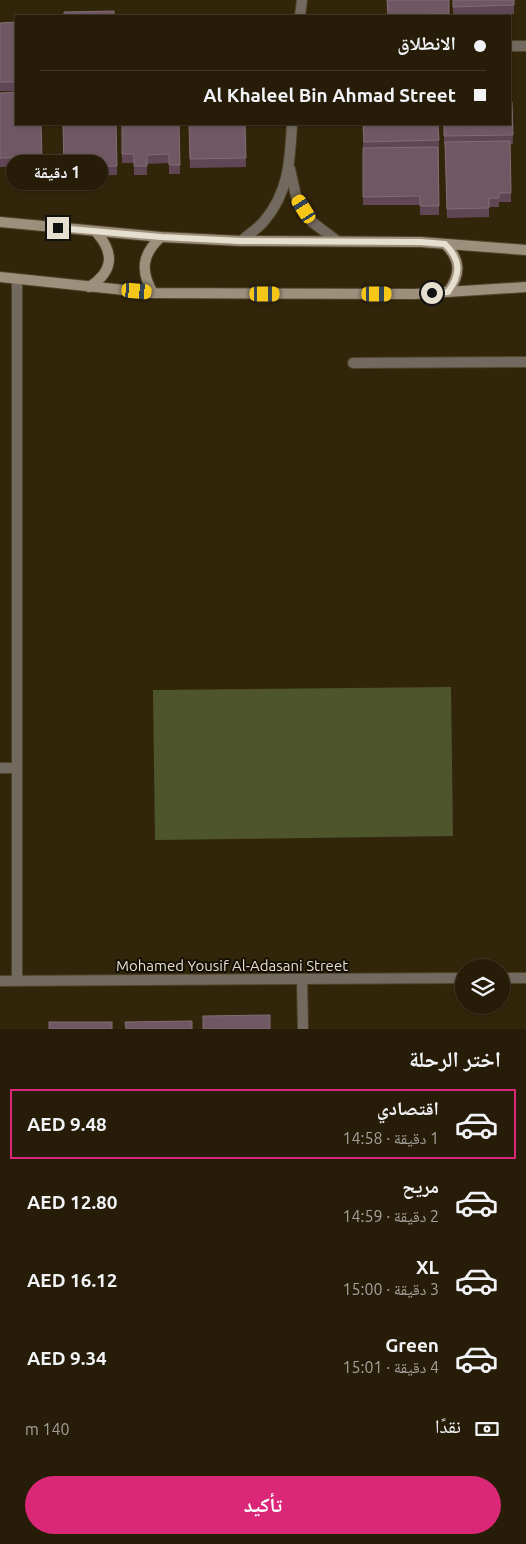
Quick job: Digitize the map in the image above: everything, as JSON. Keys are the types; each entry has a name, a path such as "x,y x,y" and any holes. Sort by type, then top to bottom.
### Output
{"street":[{"path":"300,15 302,0"},
{"path":"511,46 526,46"},
{"path":"292,125 290,166 296,196 312,222 336,240"},
{"path":"241,241 265,221 269,215 281,195 290,166"},
{"path":"0,222 97,233 161,237 241,241 336,240 421,242 526,250"},
{"path":"89,287 100,280 108,268 110,256 106,243 97,233"},
{"path":"153,293 145,274 144,263 153,244 161,237"},
{"path":"445,244 453,252 458,273 448,292"},
{"path":"0,278 153,293 415,294 526,287"},
{"path":"17,280 17,981"},
{"path":"353,363 526,362"},
{"path":"0,768 16,768"},
{"name":"Mohamed Yousif Al-Adasani Street","path":"0,981 455,978"},
{"path":"510,978 526,978"},
{"path":"302,979 303,1029"}],"green space":[{"path":"451,687 453,836 155,840 153,690"}],"building":[{"path":"387,0 449,0 449,14 388,15"},
{"path":"453,0 514,0 514,5 453,7"},
{"path":"114,11 114,15 64,15 64,12"},
{"path":"15,22 15,82 0,82 0,23"},
{"path":"15,92 15,125 41,125 42,157 0,158 0,93"},
{"path":"512,102 513,135 444,136 444,125 511,125"},
{"path":"63,125 116,125 117,166 64,168"},
{"path":"122,125 179,125 180,165 169,165 169,154 147,155 147,166 134,166 134,154 122,154"},
{"path":"189,125 245,125 246,158 190,159"},
{"path":"363,125 438,125 439,140 364,142"},
{"path":"510,141 511,193 499,193 499,198 489,198 489,208 447,209 445,142"},
{"path":"438,147 439,206 420,206 420,196 363,197 363,148"},
{"path":"270,1015 270,1029 203,1029 203,1016"},
{"path":"192,1021 192,1029 126,1029 125,1022"},
{"path":"49,1022 112,1022 112,1029 49,1029"}],"route":[{"path":"58,228 97,233 241,241 336,240 445,244 453,252 457,262 458,273 448,292 432,293"}]}
